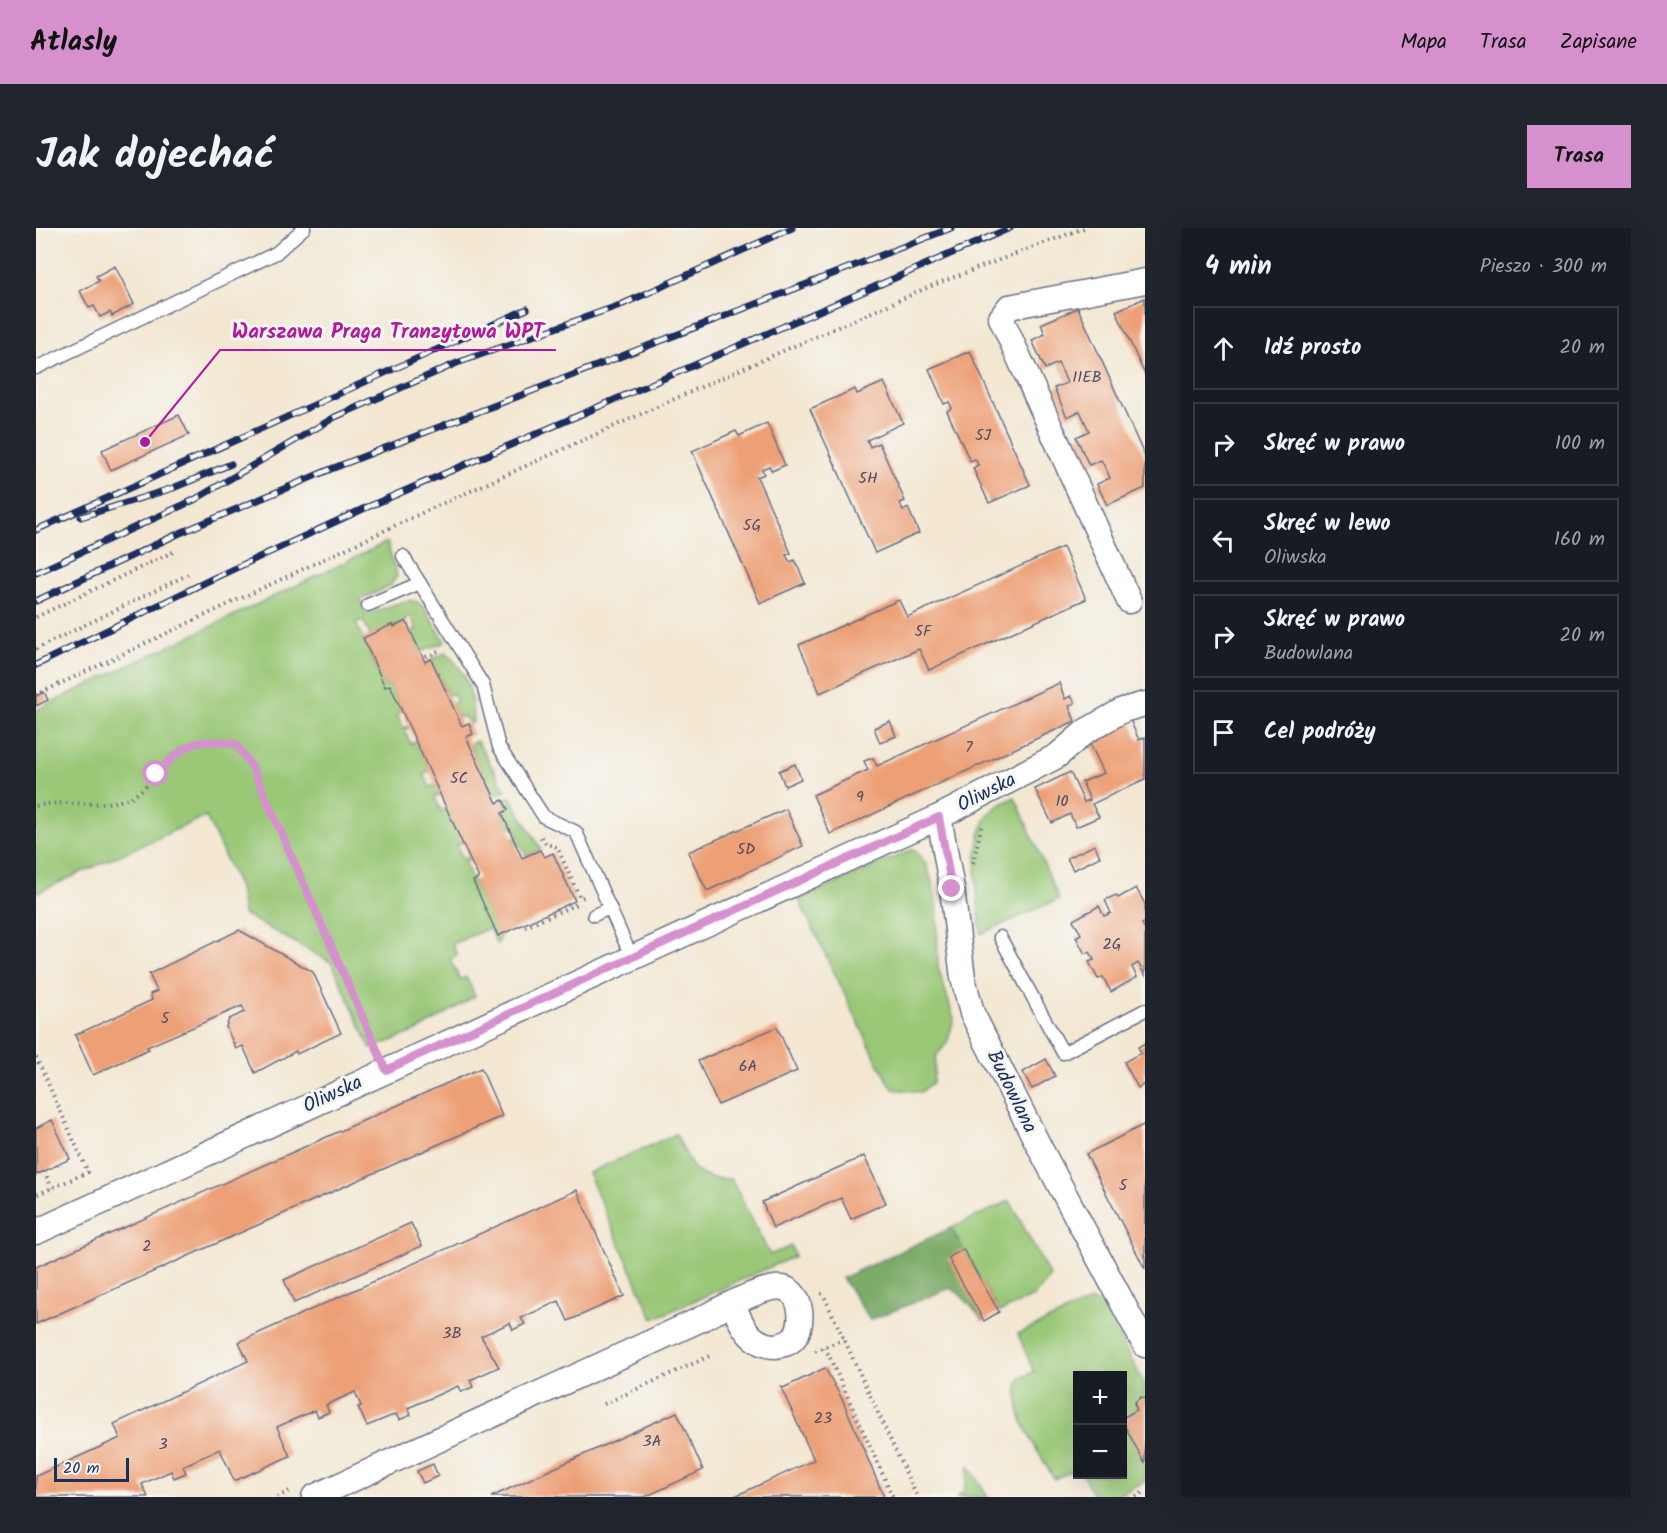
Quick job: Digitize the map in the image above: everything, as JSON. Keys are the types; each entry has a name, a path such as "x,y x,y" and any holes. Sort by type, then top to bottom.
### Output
{"street":[{"path":"1129,602 1001,318 1009,307 1145,281"},
{"name":"Oliwska","path":"36,1232 939,817 1057,756 1086,731 1123,710 1145,704"},
{"name":"Budowlana","path":"939,817 952,889 963,978 972,1013 1041,1150 1145,1345"},
{"path":"326,1494 733,1304 768,1289 782,1287 790,1291 797,1300 801,1320 798,1330 794,1338 783,1345 766,1346 755,1342 739,1320 733,1304"}],"lane":[{"path":"36,368 276,253 304,228"},
{"path":"403,556 483,685 499,747 544,817 576,832 632,958"},
{"path":"368,605 420,583"},
{"path":"594,915 610,908"},
{"path":"1000,937 1063,1053 1145,1010"}],"path":[{"path":"36,695 416,516 679,397 936,284 1084,228"},
{"path":"36,617 177,550"},
{"path":"36,649 189,574"},
{"path":"36,806 51,802 83,804 123,800 141,792 175,754 192,743 215,740 236,744 252,767 386,1070"},
{"path":"973,874 978,831 986,814"},
{"path":"525,927 592,897"},
{"path":"36,1057 88,1172 36,1195"},
{"path":"44,1171 52,1188"},
{"path":"797,1300 823,1294 917,1497"},
{"path":"825,1347 893,1497"},
{"path":"604,1404 712,1355"},
{"path":"1135,1497 1145,1491"}],"green space":[{"path":"387,542 397,576 390,586 360,600 366,615 407,601 414,601 427,612 445,642 420,652 411,632 416,629 410,615 405,618 406,621 370,635 363,620 356,623 385,687 390,685 402,711 397,714 403,727 410,727 404,730 411,744 416,741 430,771 424,774 430,787 436,785 440,794 435,797 441,811 447,808 462,842 457,845 463,859 468,856 470,859 464,862 500,938 497,944 489,928 452,944 457,955 450,959 460,980 466,977 475,996 419,1030 371,1049 332,963 243,914 239,888 206,816 36,893 36,710"},
{"path":"446,653 460,668 468,684 473,722 470,724 463,716 458,718 451,704 457,701 453,693 448,695 431,659"},
{"path":"477,741 506,791 493,795 470,744"},
{"path":"510,797 541,849 527,856 519,843 516,845 513,839 519,836 513,825 508,828 502,813 509,810 503,800"},
{"path":"1015,797 1059,899 981,934 976,873 978,841 988,815 1000,804"},
{"path":"914,849 925,862 933,885 937,909 938,967 954,1019 947,1043 936,1056 933,1082 921,1092 893,1089 878,1063 799,900"},
{"path":"676,1134 690,1162 701,1174 718,1179 731,1179 770,1255 791,1246 795,1256 653,1319 588,1173"},
{"path":"1010,1201 1050,1277 1033,1297 999,1312 951,1228"},
{"path":"951,1228 963,1249 984,1321 960,1294 950,1288 870,1320 842,1278"},
{"path":"1091,1301 1101,1304 1145,1385 1145,1481 1114,1497 1094,1497 1085,1479 1127,1479 1127,1371 1073,1371 1073,1471 1054,1479 1021,1418 1018,1405 1020,1378 1034,1372 1018,1334"},
{"path":"969,1466 988,1497 957,1497 964,1492"}],"building":[{"path":"115,266 134,304 112,316 110,312 100,317 94,306 89,308 80,291 99,281 96,276"},
{"path":"1145,298 1145,375 1116,311"},
{"path":"1078,308 1145,457 1145,488 1107,505 1097,484 1110,478 1106,469 1101,460 1089,465 1076,437 1089,431 1080,411 1067,417 1054,388 1067,383 1063,373 1058,363 1045,369 1032,340 1045,334 1041,324"},
{"path":"970,351 1030,485 989,503 973,468 978,465 975,459 970,461 947,411 952,408 949,402 944,404 929,369"},
{"path":"884,382 903,423 867,440 870,447 879,443 905,501 900,503 903,511 908,508 919,533 875,553 810,409 855,389 857,394"},
{"path":"179,415 189,435 111,470 102,450"},
{"path":"767,423 785,465 772,471 769,466 762,469 764,474 757,477 791,553 786,555 790,562 795,560 805,583 760,603 692,451 736,431 739,436"},
{"path":"1063,547 1086,599 929,670 919,649 820,693 799,645 899,600 907,617"},
{"path":"406,621 425,662 431,659 462,726 469,723 473,734 466,737 497,803 503,800 508,810 502,813 522,858 540,850 544,857 553,853 575,901 498,936 473,881 479,878 390,685 385,687 363,638 393,624 394,627"},
{"path":"1059,683 1065,699 1071,696 1075,703 1069,706 1075,721 830,834 813,795 868,770 864,761 873,758 877,766"},
{"path":"44,692 48,700 36,706 36,696"},
{"path":"1130,720 1139,740 1145,737 1145,779 1092,804 1099,817 1076,827 1070,814 1052,823 1035,789 1070,772 1084,802 1090,800 1082,782 1104,773 1088,739"},
{"path":"890,721 896,736 880,743 874,728"},
{"path":"795,764 801,779 785,786 779,771"},
{"path":"786,809 803,846 707,891 688,852"},
{"path":"1095,845 1100,857 1073,870 1067,858"},
{"path":"1136,888 1145,904 1145,922 1142,924 1145,929 1145,975 1138,963 1132,967 1137,977 1111,992 1103,977 1098,979 1089,962 1094,960 1090,952 1085,954 1076,937 1081,934 1073,920 1099,906 1104,916 1111,913 1105,900 1116,895 1118,898"},
{"path":"239,930 313,972 341,1033 297,1054 296,1051 255,1073 243,1046 236,1049 226,1027 229,1019 245,1012 242,1006 147,1047 149,1049 93,1075 75,1035 152,1000 150,994 157,991 149,974"},
{"path":"777,1027 797,1071 718,1105 698,1061"},
{"path":"1145,1043 1145,1087 1144,1084 1138,1088 1124,1062 1141,1053 1138,1047"},
{"path":"1046,1059 1055,1076 1032,1089 1023,1072"},
{"path":"481,1068 502,1116 36,1324 36,1267"},
{"path":"52,1120 70,1159 36,1175 36,1128"},
{"path":"1145,1124 1145,1269 1086,1154"},
{"path":"864,1156 886,1203 851,1219 841,1198 773,1228 762,1202"},
{"path":"577,1190 624,1296 568,1321 559,1301 521,1318 525,1324 513,1330 510,1323 481,1336 499,1367 470,1380 473,1387 461,1392 458,1386 408,1408 411,1415 399,1420 396,1414 367,1426 358,1407 361,1406 355,1392 326,1405 329,1412 318,1417 315,1410 277,1427 290,1456 234,1481 220,1449 183,1466 186,1473 174,1478 171,1471 142,1484 148,1497 36,1497 36,1476 120,1438 114,1424 248,1361 239,1342"},
{"path":"411,1223 422,1246 294,1303 284,1280"},
{"path":"963,1249 999,1312 984,1321 948,1258"},
{"path":"825,1368 843,1401 884,1497 733,1497 814,1460 780,1385 783,1388"},
{"path":"1141,1397 1145,1398 1145,1464 1127,1430 1127,1415 1137,1410 1134,1403"},
{"path":"677,1412 703,1470 645,1497 491,1497"},
{"path":"433,1464 438,1476 423,1483 417,1471"}],"railway":[{"path":"36,573 194,500 335,417 457,363 623,304 792,228"},
{"path":"36,601 180,533 331,469 951,228"},
{"path":"36,665 214,578 363,509 1010,228"},
{"path":"36,530 527,309"},
{"path":"81,517 173,488 231,464"}],"place":[{"name":"Warszawa Praga Tranzytowa WPT","path":"145,442"}],"route":[{"path":"156,774 175,754 192,743 215,740 236,744 252,767 386,1070 939,817 952,889"}]}
